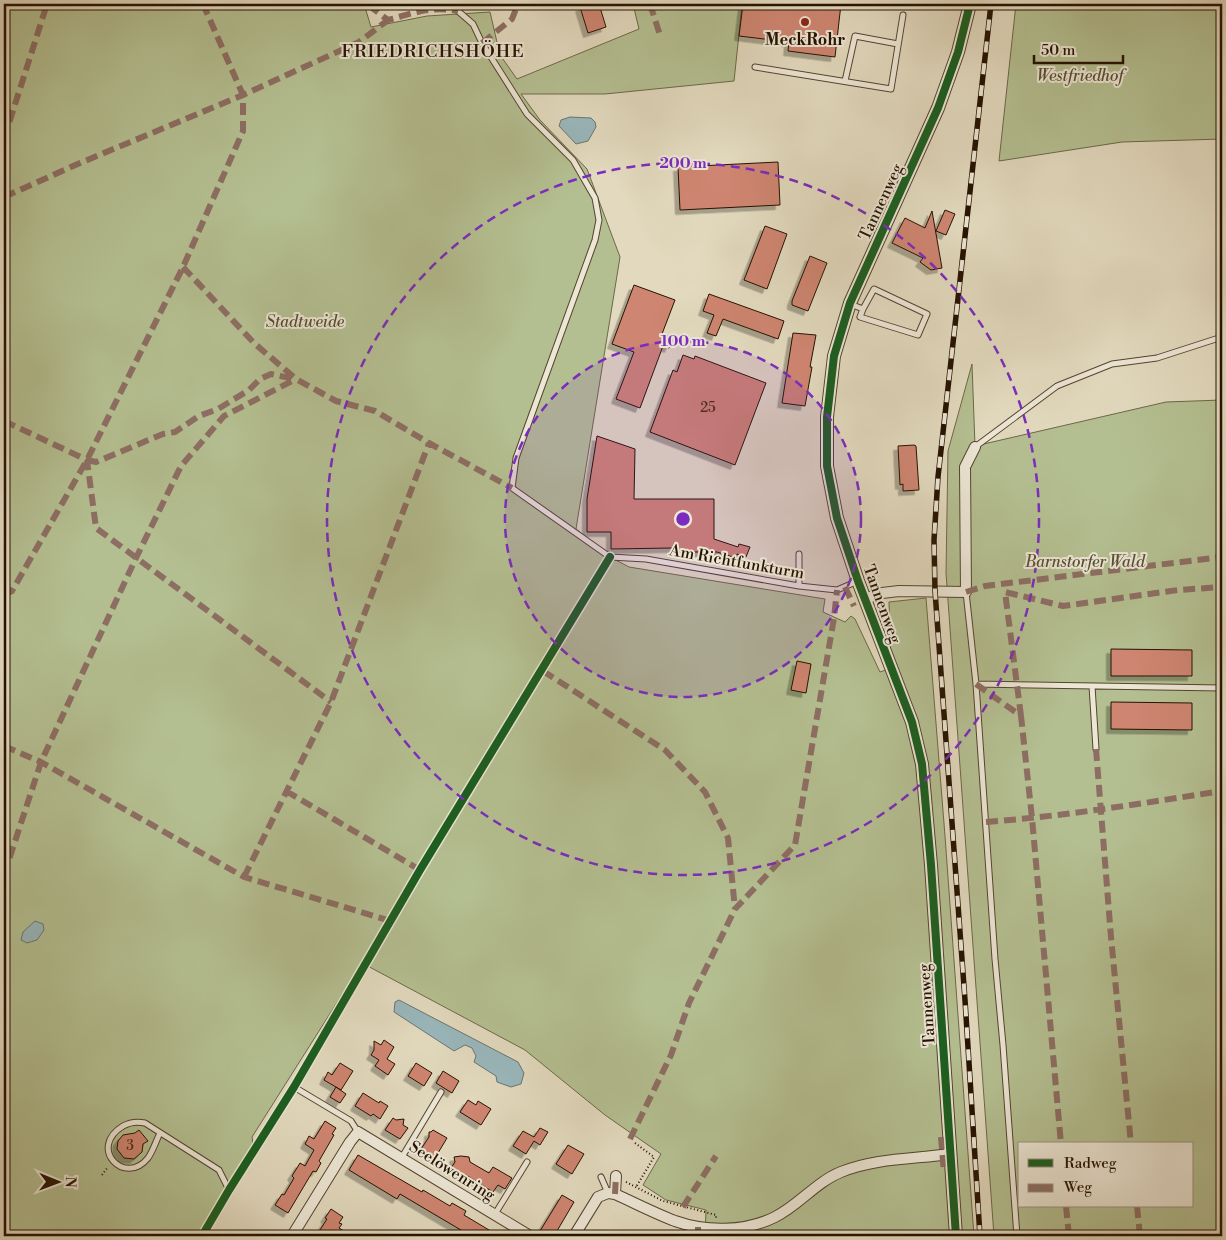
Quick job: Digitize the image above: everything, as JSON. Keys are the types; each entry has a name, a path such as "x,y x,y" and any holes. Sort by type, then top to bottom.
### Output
{"street":[{"name":"Tannenweg","path":"956,1236 931,865 922,764 912,722 858,581 837,518 827,466 826,441 833,365 840,332 850,303 938,108 958,52 970,4"},
{"path":"865,599 882,593 898,591 966,592 965,467 974,447"},
{"path":"293,1236 358,1132"},
{"name":"Seelöwenring","path":"358,1132 530,1236"},
{"path":"574,1236 598,1197 611,1193 698,1232 715,1228 739,1228 776,1216 822,1182 840,1172 862,1165 950,1154"},
{"path":"611,1193 616,1176"}],"lane":[{"name":"Am Richtfunkturm","path":"458,11 473,24 482,43 527,114 573,160 595,198 599,220 595,240 516,458 512,488 610,557 646,559 799,586 836,590 858,581"},
{"path":"755,67 891,89 903,15"},
{"path":"845,81 855,36 898,44"},
{"path":"874,289 927,314 918,335 860,317 863,309 874,289"},
{"path":"850,303 863,309"},
{"path":"974,447 1057,386 1112,364 1157,358 1222,337"},
{"path":"798,554 799,586"},
{"path":"966,592 976,684 1017,1236"},
{"path":"976,684 1222,688"},
{"path":"1092,686 1096,748"},
{"name":"Seelöwenring","path":"294,1087 351,1121 358,1132"},
{"path":"402,1157 441,1092"},
{"path":"160,1133 147,1159 133,1168 116,1164 109,1157 108,1144 110,1137 116,1130 129,1123 145,1124 160,1133 220,1170 229,1190"},
{"path":"494,1214 527,1162"},
{"path":"601,1177 611,1193"}],"path":[{"path":"635,1143 654,1157 636,1187"},
{"path":"616,1176 663,1201 716,1215 715,1228"}],"green space":[{"name":"Stadtweide","path":"4,4 364,4 371,27 427,16 490,12 500,55 517,79 639,29 633,4 724,4 742,6 734,81 605,94 521,94 540,120 587,169 620,257 576,529 610,557 629,567 825,599 823,612 845,622 851,616 855,619 880,672 891,668 889,602 926,598 974,1236 705,1236 706,1210 666,1200 643,1185 661,1154 605,1115 525,1050 362,963 252,1137 253,1143 197,1236 4,1236"},
{"name":"Westfriedhof","path":"1016,4 1222,4 1222,139 1122,142 999,161"},
{"name":"Barnstorfer Wald","path":"972,364 975,446 1166,402 1222,400 1222,1236 994,1236 946,573 948,451"}],"water":[{"path":"570,117 591,118 595,122 596,127 588,141 576,144 559,126 561,120"},
{"path":"35,921 43,924 44,930 37,940 27,943 21,940 23,932"},
{"path":"399,1000 518,1062 524,1073 521,1084 511,1087 497,1082 496,1076 474,1062 476,1056 472,1048 465,1045 454,1051 394,1012 395,1002"}],"building":[{"path":"599,4 606,27 588,33 580,7"},
{"path":"743,4 841,4 835,57 788,51 789,42 739,36"},
{"path":"778,162 780,205 680,210 678,167"},
{"path":"945,210 955,214 946,235 936,231"},
{"path":"932,211 942,268 931,270 920,262 923,258 892,243 905,218 925,228"},
{"path":"765,226 787,234 767,289 744,280"},
{"path":"810,256 827,263 808,311 792,305 792,301"},
{"path":"634,285 675,300 662,334 673,338 669,348 663,346 640,408 616,399 634,352 612,344"},
{"path":"709,294 784,321 778,339 723,319 716,336 707,333 714,315 703,311"},
{"path":"793,333 816,335 805,406 782,403"},
{"path":"683,355 694,359 695,356 766,383 735,465 650,432 673,370 677,372"},
{"path":"597,436 635,449 634,499 714,499 714,539 738,547 739,544 750,547 746,557 737,554 736,558 717,552 672,552 672,548 611,549 611,532 587,532 587,499"},
{"path":"898,446 916,446 919,490 903,491 903,484 900,485"},
{"path":"1111,649 1192,650 1192,676 1111,676"},
{"path":"797,661 811,664 806,693 791,690"},
{"path":"1111,702 1192,703 1192,730 1111,729"},
{"path":"384,1040 394,1047 387,1059 395,1064 388,1075 375,1066 379,1060 371,1055 374,1050 374,1041 381,1045"},
{"path":"340,1063 353,1071 341,1090 324,1080 328,1072 332,1075"},
{"path":"416,1063 432,1073 424,1086 408,1076"},
{"path":"443,1071 459,1081 452,1093 436,1083"},
{"path":"336,1087 346,1094 340,1103 330,1097"},
{"path":"363,1093 388,1106 380,1119 355,1106"},
{"path":"468,1100 476,1105 478,1101 491,1109 481,1125 460,1112"},
{"path":"393,1118 396,1120 404,1119 403,1125 408,1128 400,1139 385,1130"},
{"path":"325,1121 336,1128 332,1134 334,1135 319,1161 321,1163 316,1172 313,1171 288,1213 275,1205 282,1194 284,1195 300,1163 305,1166 314,1150 305,1144 309,1136 314,1139"},
{"path":"540,1128 548,1132 540,1145 534,1141 526,1154 513,1146 523,1131 534,1137"},
{"path":"139,1130 148,1141 143,1144 142,1152 134,1159 124,1158 117,1149 118,1141 123,1135 135,1133"},
{"path":"433,1130 447,1138 435,1158 421,1149 429,1137 429,1132"},
{"path":"568,1145 584,1154 572,1174 556,1164"},
{"path":"358,1155 422,1192 423,1190 450,1206 452,1203 466,1211 464,1215 499,1236 471,1236 400,1194 397,1199 349,1170"},
{"path":"454,1157 469,1157 470,1162 489,1173 493,1167 512,1178 505,1189 498,1185 493,1192 451,1168 455,1162"},
{"path":"562,1195 574,1202 557,1231 552,1236 548,1236 540,1231"},
{"path":"331,1209 343,1217 339,1223 342,1224 339,1228 352,1236 330,1236 320,1230"}],"railway":[{"path":"980,1236 935,591 934,540 938,477 991,4"}],"marked path":[{"path":"4,139 47,4"},
{"path":"4,595 12,591 87,460 183,267 243,131 243,95 203,4"},
{"path":"370,4 371,7 388,20 430,10 458,11"},
{"path":"482,43 512,19 518,4"},
{"path":"650,4 660,35"},
{"path":"4,197 243,95 359,42 388,20"},
{"path":"183,267 254,343 296,379 336,401 375,411 512,488"},
{"path":"87,460 96,462 163,434 175,432 199,416 218,409 249,390 260,379 271,374 294,379"},
{"path":"4,875 41,762 181,466 224,416 296,379"},
{"path":"4,421 87,460 96,528 331,702"},
{"path":"244,877 331,702 429,443"},
{"path":"966,592 985,586 1222,557"},
{"path":"845,587 854,606"},
{"path":"1021,716 1005,592 1063,606 1178,590 1222,587"},
{"path":"630,1139 671,1055 689,1003 735,909 795,845 834,618 837,590"},
{"path":"543,671 665,750 705,792 728,838 735,909"},
{"path":"976,684 1021,716 1061,1142"},
{"path":"4,746 41,762 244,877 391,921"},
{"path":"1096,749 1111,937 1131,1142"},
{"path":"286,791 420,870"},
{"path":"986,822 1075,813 1222,791"},
{"path":"941,1137 944,1173"},
{"path":"683,1207 716,1156"},
{"path":"615,1194 616,1176"},
{"path":"1066,1208 1069,1236"},
{"path":"1137,1208 1140,1236"},
{"path":"698,1227 698,1236"}],"cycle path":[{"path":"956,1236 931,865 922,764 912,722 858,581 837,518 827,466 827,417 834,356 850,303 938,108 958,52 970,4"},
{"path":"202,1236 294,1087 420,870 610,557"}],"place":[{"name":"MeckRohr","path":"805,22"}],"district":[{"name":"FRIEDRICHSHÖHE","path":"433,51"}]}
